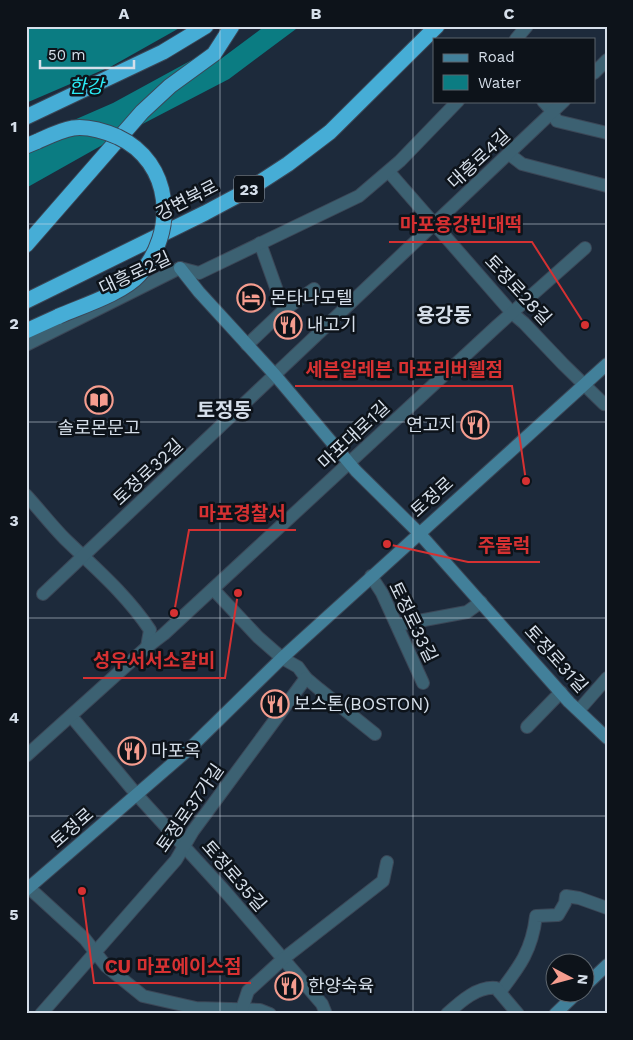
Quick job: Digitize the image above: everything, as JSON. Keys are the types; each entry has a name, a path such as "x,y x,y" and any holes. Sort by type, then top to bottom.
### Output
{"highway":[{"path":"26,117 163,52 206,26"},
{"path":"26,245 142,112 170,86 214,54 232,26"},
{"name":"강변북로","path":"26,301 248,190 288,164 330,132 437,26"},
{"path":"26,146 58,132 74,128 94,129 110,133 128,141 151,164 164,196 165,212 159,245 149,263 138,276 122,289 26,331"}],"main road":[{"path":"180,268 199,292 275,375 349,463 419,533"},
{"name":"토정로","path":"27,888 187,751 282,658 607,364"},
{"name":"토정로31길","path":"419,533 518,641 561,692 607,738"},
{"path":"596,975 607,965"},
{"path":"555,1014 568,1002"}],"street":[{"path":"517,38 527,26"},
{"path":"596,71 607,60"},
{"name":"대흥로2길","path":"26,345 180,268 199,273 359,196 389,172 457,102"},
{"path":"544,102 558,121 607,133"},
{"name":"대흥로4길","path":"275,375 563,102"},
{"path":"509,154 522,164 607,186"},
{"name":"토정로28길","path":"389,172 512,313 604,404 607,402"},
{"path":"260,244 284,310"},
{"name":"마포대로1길","path":"26,756 146,647 164,634 585,248"},
{"path":"247,345 284,310 314,289"},
{"name":"토정로32길","path":"43,594 275,375"},
{"path":"26,494 64,538 85,556 137,611 150,630 146,647"},
{"name":"토정로33길","path":"371,576 382,593 423,683"},
{"path":"212,589 282,658 298,667 306,678 375,734"},
{"path":"397,626 467,612 481,602"},
{"name":"토정로37가길","path":"41,1014 176,860 183,845 306,678"},
{"path":"579,710 607,678"},
{"path":"527,728 561,692"},
{"path":"71,716 137,795"},
{"name":"토정로35길","path":"137,795 322,1004 326,1014"},
{"path":"242,1009 248,991 283,959 383,881 387,862"},
{"path":"27,888 85,939 106,966 143,996 196,1008 260,1010 270,1014"},
{"path":"500,992 516,971 531,945 536,916 558,915 566,896 579,898 607,908"},
{"path":"447,1014 460,1002 486,987 496,988 518,1014"}],"water":[{"name":"한강","path":"26,26 300,26 229,79 106,143 26,188"}],"pier":[{"path":"183,26 265,26 218,61 212,49 113,103 26,141 26,103 112,66"}],"place":[{"name":"몬타나모텔","path":"251,298"},
{"name":"내고기","path":"288,325"},
{"name":"마포용강빈대떡","path":"585,325"},
{"name":"솔로몬문고","path":"99,400"},
{"name":"연고지","path":"475,425"},
{"name":"세븐일레븐 마포리버웰점","path":"526,481"},
{"name":"주물럭","path":"387,544"},
{"name":"성우서서소갈비","path":"238,593"},
{"name":"마포경찰서","path":"174,613"},
{"name":"보스톤(BOSTON)","path":"275,704"},
{"name":"마포옥","path":"132,751"},
{"name":"CU 마포에이스점","path":"82,891"},
{"name":"한양숙육","path":"289,986"}],"district":[{"name":"용강동","path":"444,315"},
{"name":"토정동","path":"224,410"}]}
